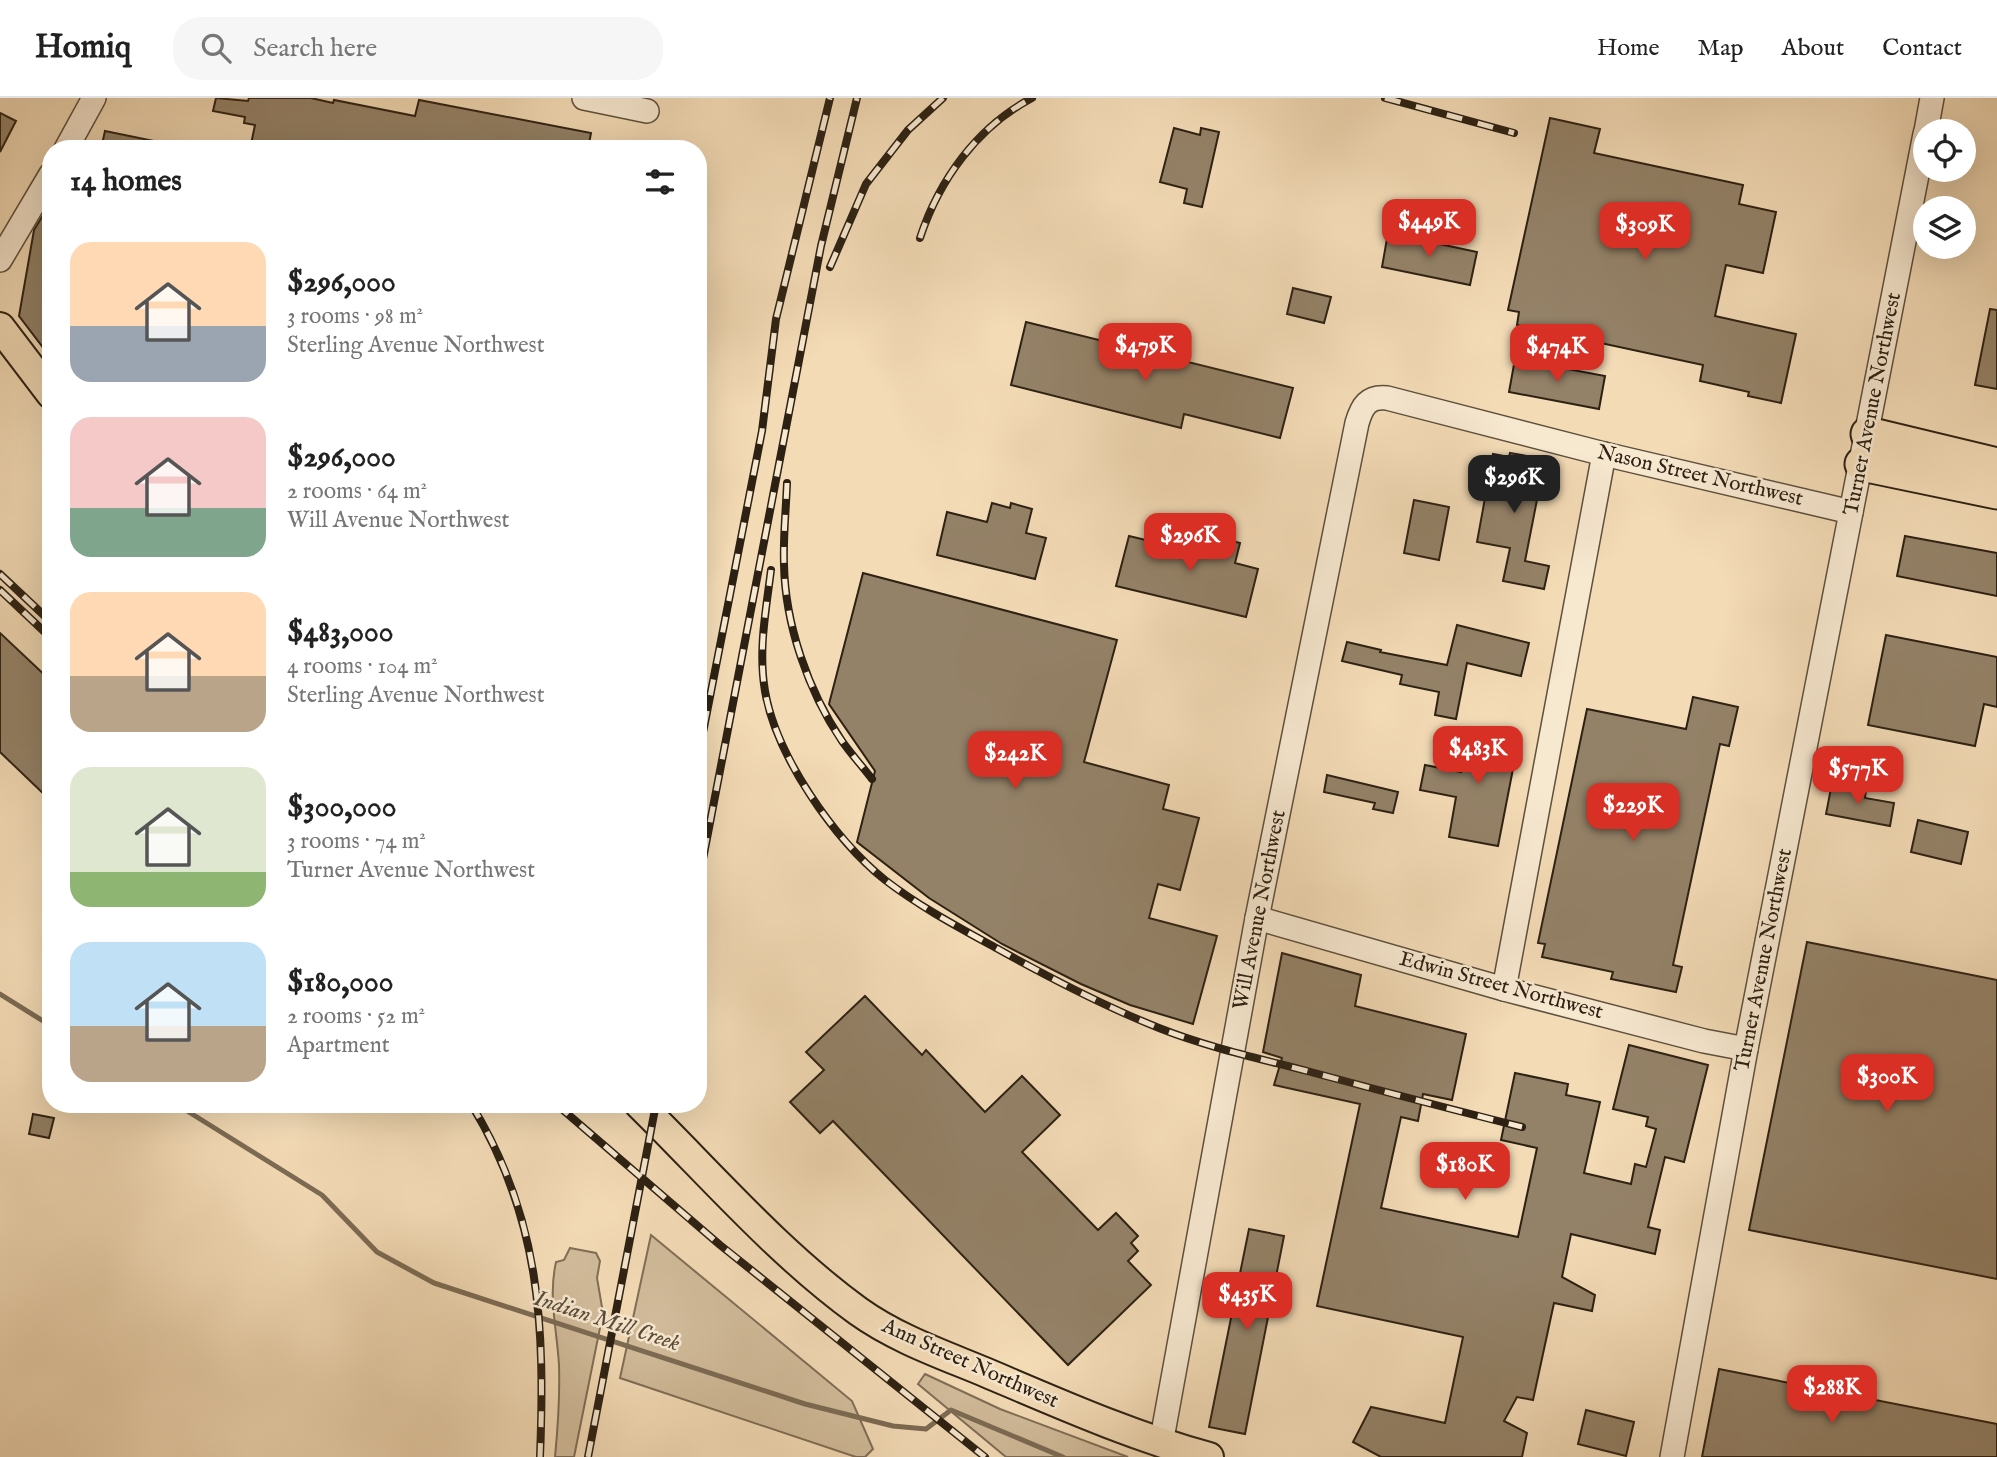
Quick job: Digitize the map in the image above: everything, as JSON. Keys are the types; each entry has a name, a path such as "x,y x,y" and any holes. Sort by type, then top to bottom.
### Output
{"highway":[{"path":"1865,449 1997,466"},
{"path":"1865,449 1997,492"}],"main road":[{"path":"0,327 42,382"},
{"name":"Ann Street Northwest","path":"648,1113 793,1257 861,1313 922,1345 1100,1422 1161,1444 1209,1457"}],"street":[{"path":"71,140 94,98"},
{"path":"584,98 647,111"},
{"name":"Turner Avenue Northwest","path":"1928,119 1932,98"},
{"name":"Turner Avenue Northwest","path":"1672,1457 1746,1049 1916,182"},
{"path":"0,260 42,189"},
{"name":"Will Avenue Northwest","path":"1161,1444 1257,918 1357,423 1367,401 1377,397 1387,398"},
{"name":"Nason Street Northwest","path":"1387,398 1604,454 1851,512"},
{"path":"1504,989 1604,454"},
{"name":"Edwin Street Northwest","path":"1257,918 1504,989 1704,1041 1746,1049"}],"shaded area":[{"path":"651,1235 852,1401 873,1449 865,1457 856,1457 620,1378"},
{"path":"570,1248 596,1253 600,1261 597,1278 603,1313 574,1457 555,1457 559,1377 553,1288 556,1262 564,1260"},
{"path":"925,1374 1000,1409 1128,1457 1006,1457 918,1384"}],"building":[{"path":"216,98 248,101 249,98 311,98 415,116 419,100 591,133 590,140 252,140 255,125 244,123 245,117 213,111"},
{"path":"0,113 16,121 0,152"},
{"path":"1550,118 1600,129 1594,153 1743,185 1739,204 1776,212 1763,273 1726,265 1715,316 1796,334 1781,403 1748,396 1749,392 1700,381 1703,365 1517,325 1519,312 1508,310"},
{"path":"1174,128 1200,135 1201,128 1219,132 1202,207 1184,203 1187,189 1160,182"},
{"path":"105,131 149,140 103,140"},
{"path":"42,217 42,346 19,316 34,230"},
{"path":"1388,233 1477,252 1470,285 1382,267"},
{"path":"1293,288 1331,297 1324,323 1287,314"},
{"path":"1990,309 1997,310 1997,389 1975,385"},
{"path":"1026,322 1293,388 1280,438 1184,414 1181,428 1011,385"},
{"path":"1515,359 1605,376 1599,409 1509,392"},
{"path":"1510,453 1545,459 1525,561 1549,566 1544,589 1503,581 1510,548 1477,542 1493,454 1509,457"},
{"path":"1414,500 1449,507 1439,560 1404,553"},
{"path":"992,503 1010,508 1011,503 1032,509 1026,533 1046,538 1035,579 937,555 947,512 987,522"},
{"path":"1187,530 1240,543 1235,563 1258,569 1246,617 1116,586 1129,536 1183,549"},
{"path":"1905,536 1997,553 1997,596 1897,576"},
{"path":"863,573 1117,640 1084,762 1169,785 1163,809 1199,818 1180,890 1158,884 1149,918 1217,936 1193,1024 1130,1005 1081,984 1002,944 929,898 857,842 875,771 829,704"},
{"path":"1457,625 1529,643 1521,676 1467,663 1456,719 1435,715 1439,692 1400,684 1402,675 1342,661 1347,642 1381,650 1380,652 1447,665"},
{"path":"0,633 42,673 42,792 0,752"},
{"path":"1886,635 1997,657 1997,707 1984,704 1975,746 1868,725"},
{"path":"1693,697 1738,707 1729,746 1720,744 1673,965 1682,967 1676,992 1611,979 1613,972 1542,957 1545,944 1538,943 1587,709 1686,729"},
{"path":"1470,728 1519,738 1498,846 1449,837 1456,797 1420,790 1425,765 1461,772"},
{"path":"1327,775 1398,792 1393,813 1373,809 1375,803 1324,792"},
{"path":"1832,783 1866,790 1865,798 1894,803 1890,826 1826,814"},
{"path":"1918,820 1968,832 1961,864 1911,852"},
{"path":"1807,942 1997,980 1997,1279 1749,1230"},
{"path":"1282,953 1361,975 1355,1006 1466,1034 1452,1100 1423,1094 1418,1121 1401,1117 1381,1208 1518,1237 1537,1148 1501,1140 1515,1073 1568,1084 1566,1095 1600,1102 1584,1173 1631,1184 1635,1164 1646,1167 1656,1129 1646,1126 1648,1117 1613,1109 1629,1045 1708,1065 1684,1162 1665,1157 1648,1227 1660,1230 1655,1254 1571,1234 1562,1277 1595,1295 1592,1311 1554,1303 1533,1400 1517,1397 1504,1421 1527,1433 1522,1457 1381,1457 1353,1442 1371,1407 1445,1423 1463,1337 1317,1306 1360,1104 1274,1085 1282,1058 1263,1052"},
{"path":"865,996 922,1055 926,1050 985,1112 1022,1076 1060,1115 1022,1152 1098,1230 1116,1213 1138,1236 1131,1243 1138,1251 1128,1261 1151,1285 1068,1365 833,1121 820,1133 790,1102 824,1070 806,1052"},
{"path":"33,1114 54,1118 49,1138 29,1134"},
{"path":"1249,1229 1284,1236 1245,1434 1209,1427"},
{"path":"1719,1369 1997,1424 1997,1457 1702,1457"},
{"path":"1586,1410 1634,1422 1626,1456 1578,1444"}],"waterway":[{"name":"Indian Mill Creek","path":"0,994 42,1020"},
{"name":"Indian Mill Creek","path":"190,1113 322,1195 377,1252 434,1283 805,1404 893,1426 926,1429 951,1410 1063,1457"}],"railway":[{"path":"707,712 762,431 776,319 830,98"},
{"path":"707,838 821,246 857,98"},
{"path":"830,267 866,184 908,130 943,98"},
{"path":"920,238 938,196 962,157 994,124 1032,98"},
{"path":"1385,98 1514,133"},
{"path":"787,483 785,587 794,633 809,679 830,722 845,746 872,779"},
{"path":"771,570 762,661 771,716 794,769 810,794 846,842 885,880 940,917 1018,960 1098,1001 1159,1028 1232,1052 1522,1127"},
{"path":"0,574 42,614"},
{"path":"0,590 42,630"},
{"path":"476,1113 512,1189 534,1275 541,1363 540,1457"},
{"path":"566,1113 720,1245 985,1457"},
{"path":"588,1457 654,1113"}]}
